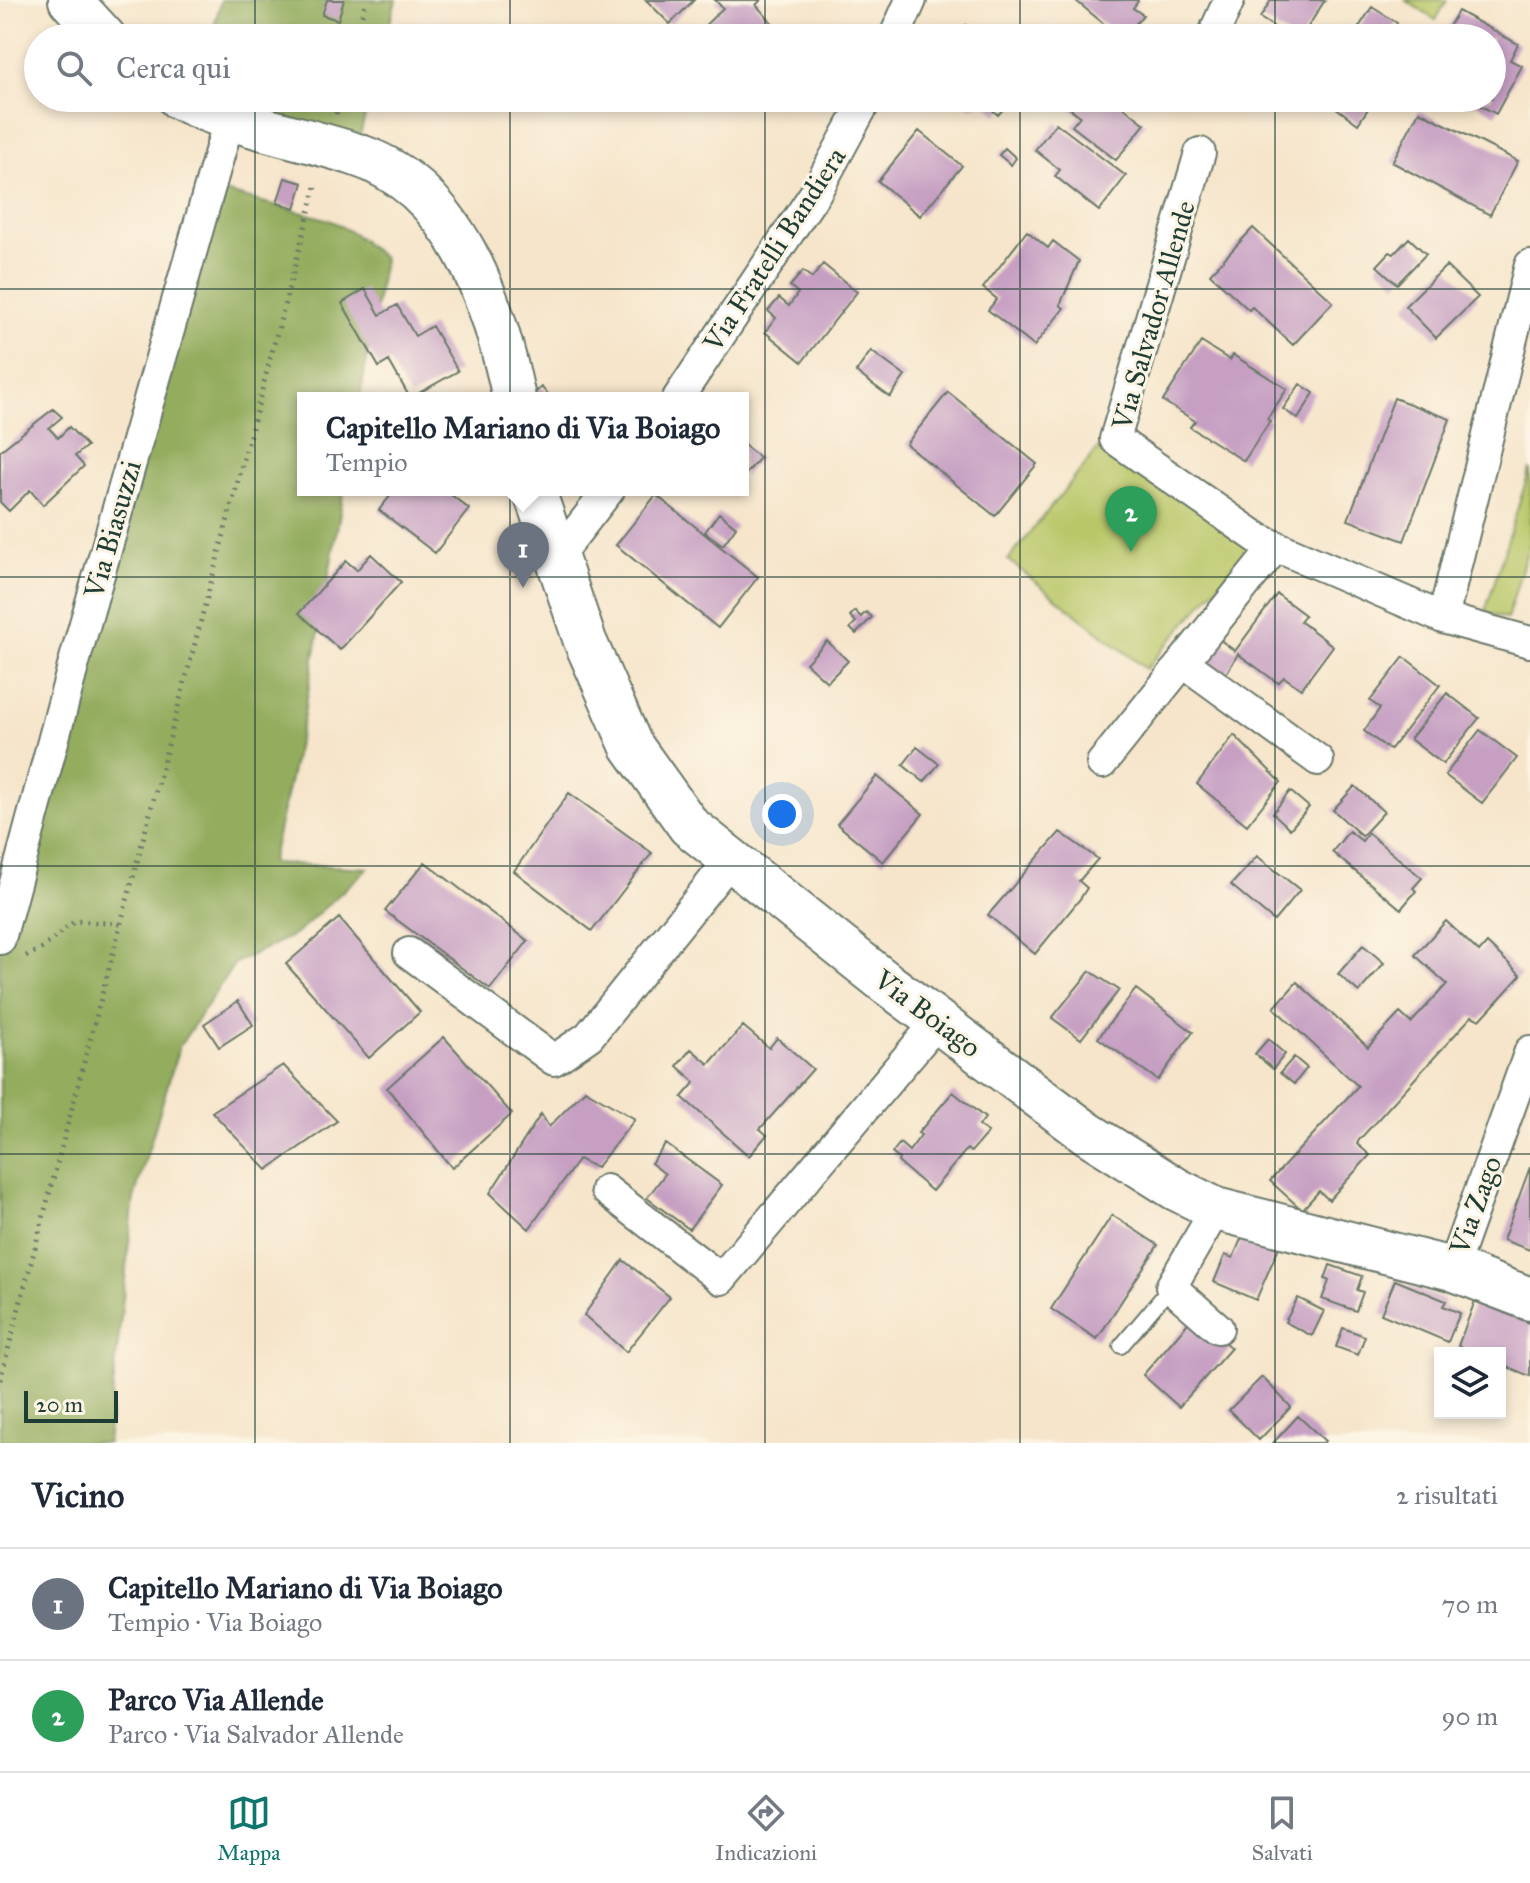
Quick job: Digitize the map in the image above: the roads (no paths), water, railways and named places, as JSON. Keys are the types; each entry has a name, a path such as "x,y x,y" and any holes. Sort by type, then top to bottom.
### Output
{"street":[{"path":"70,0 92,24"},
{"path":"900,24 911,0"},
{"path":"1218,24 1229,0"},
{"path":"211,112 229,120 370,160 402,179 437,209 463,246 484,292 512,392"},
{"name":"Via Fratelli Bandiera","path":"682,392 816,192 859,112"},
{"name":"Via Biasuzzi","path":"7,950 74,663 229,120"},
{"name":"Via Salvador Allende","path":"1200,153 1115,439 1259,539 1443,618 1530,642"},
{"path":"1443,618 1525,306 1530,265"},
{"name":"Via Boiago","path":"536,496 585,641 631,745 689,826 1087,1133 1164,1183 1216,1209 1452,1269 1530,1299"},
{"path":"556,558 604,496"},
{"path":"1102,763 1276,546"},
{"path":"1183,662 1318,760"},
{"path":"409,953 554,1060 589,1036 731,859"},
{"path":"606,1190 721,1279 938,1021"},
{"name":"Via Zago","path":"1452,1269 1530,1051"},
{"path":"1216,1209 1171,1287 1218,1328"}],"lane":[{"path":"1121,1346 1171,1287"}],"place":[{"name":"Parco Via Allende","path":"1131,552"},
{"name":"Capitello Mariano di Via Boiago","path":"523,588"}]}
